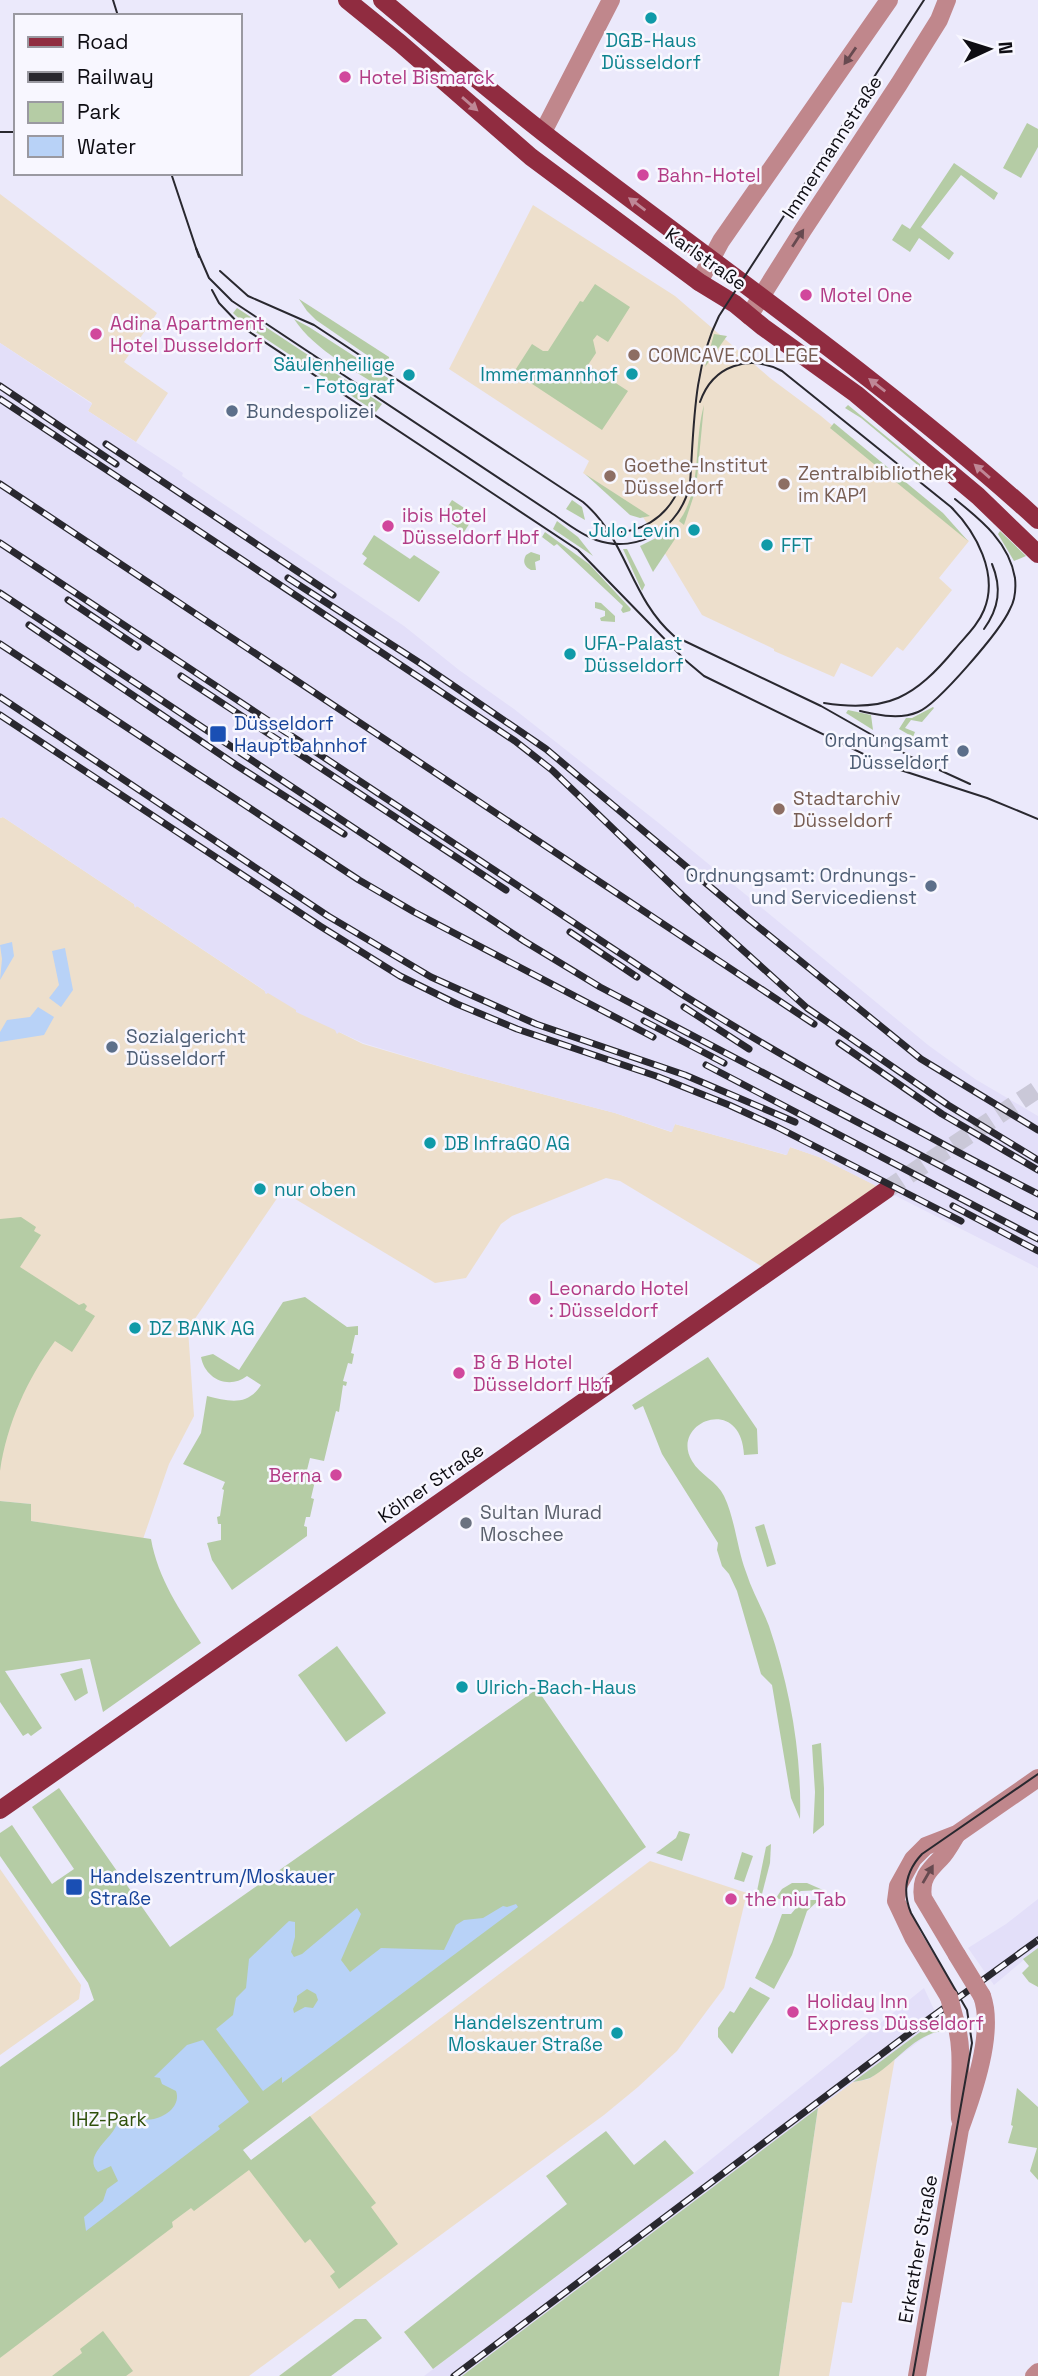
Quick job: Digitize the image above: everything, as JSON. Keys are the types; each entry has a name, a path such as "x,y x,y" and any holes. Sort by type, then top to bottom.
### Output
{"main road":[{"name":"Karlstraße","path":"347,0 531,157 699,282 735,304 839,380 978,496 1038,554"},
{"name":"Karlstraße","path":"382,0 543,132 931,426 1038,520"},
{"path":"531,157 543,132"},
{"name":"Kölner Straße","path":"0,1810 886,1191"}],"street":[{"path":"543,132 611,0"},
{"name":"Immermannstraße","path":"699,282 734,223 890,0"},
{"name":"Immermannstraße","path":"749,316 900,84 939,20 947,0"},
{"name":"Erkrather Straße","path":"960,2129 960,2017 896,1901 896,1894 906,1870 917,1855 932,1842 957,1834 1038,1778"},
{"name":"Erkrather Straße","path":"917,2376 960,2129 974,2092 987,2027 987,2012 982,1996 923,1898 922,1891 928,1869 942,1857 957,1834"}],"shaded area":[{"path":"0,194 157,313 124,362 168,393 136,442 88,411 92,403 0,343"},
{"path":"533,205 675,296 770,378 821,416 969,541 939,578 952,590 903,651 897,647 872,677 841,663 834,677 702,615 640,512 583,473 589,461 449,369"},
{"path":"0,343 92,404 88,411 183,473 182,476 404,626 660,824 928,1045 975,1079 1038,1116 1038,1268 819,1157 790,1147 787,1155 675,1124 672,1132 615,1113 462,1073 363,1043 339,1032 337,1034 335,1030 266,994 264,990 137,906 135,908 134,904 3,817 0,818"},
{"path":"3,817 266,994 267,992 337,1033 363,1044 615,1113 671,1132 675,1124 786,1155 790,1147 819,1157 877,1186 766,1269 620,1181 606,1178 512,1216 501,1224 466,1278 435,1283 282,1191 188,1329 194,1416 169,1464 143,1539 31,1521 31,1504 0,1501 0,1460 18,1267 0,1221 0,818"},
{"path":"650,1861 747,1893 724,1988 677,2051 604,2115 249,2376 0,2376 0,2349"},
{"path":"0,1869 81,1985 79,1999 0,2055"},
{"path":"1038,1899 1038,1948 994,1985 968,1948 1006,1924"},
{"path":"924,1988 944,2031 935,2032 922,2039 869,2079 853,2082 818,2108 813,2138 491,2376 424,2376 694,2173"},
{"path":"895,2058 852,2303 842,2302 829,2376 779,2376 818,2108 853,2082 869,2079"}],"green space":[{"path":"1027,123 1038,129 1038,147 1021,178 1003,168"},
{"path":"954,163 998,193 994,200 961,175 921,227 954,253 949,260 919,238 910,252 892,240 902,224 910,229"},
{"path":"595,284 630,307 608,342 597,335 593,340 596,353 588,365 628,391 602,430 514,372 532,344 548,351 580,301 583,302"},
{"path":"299,299 389,357 390,371 316,320"},
{"path":"237,308 382,404 376,412 248,327 233,313"},
{"path":"294,319 391,380 392,388 389,393 325,351"},
{"path":"714,334 727,336 705,367"},
{"path":"704,405 696,489 684,525 679,521 687,508 695,480"},
{"path":"848,405 938,479 937,481 861,418 845,408"},
{"path":"834,423 943,513 968,541 830,428"},
{"path":"585,474 650,516 640,518 630,515"},
{"path":"452,500 475,515 464,532 441,517"},
{"path":"572,500 582,507 585,520 566,509"},
{"path":"557,521 578,537 593,556 553,529"},
{"path":"670,531 677,536 653,572 640,546"},
{"path":"1000,531 1026,556 1014,561 998,534"},
{"path":"545,532 589,564 630,611 623,613 623,606 557,544 554,546 542,537"},
{"path":"374,535 410,559 414,555 440,572 419,602 363,564 367,558 362,554"},
{"path":"623,549 627,549 645,585 642,591"},
{"path":"531,552 540,555 540,560 535,562 536,570 531,570 525,564 526,555"},
{"path":"595,602 601,603 615,616 615,622 601,621 605,611 595,608"},
{"path":"933,707 922,722 911,720 905,728 915,732 913,737 899,729 906,718 912,718"},
{"path":"848,710 871,715 873,730 846,713"},
{"path":"21,1217 36,1227 34,1231 41,1235 20,1267 79,1305 84,1303 87,1306 85,1310 95,1316 72,1352 55,1341 45,1356 13,1419 0,1471 0,1219"},
{"path":"305,1297 347,1327 358,1326 358,1335 355,1335 351,1353 354,1354 352,1364 348,1363 343,1381 347,1382 346,1386 343,1385 339,1412 336,1411 324,1461 310,1458 307,1470 313,1472 311,1480 315,1481 310,1517 306,1517 304,1526 307,1527 307,1536 232,1590 212,1560 207,1543 221,1540 221,1524 218,1524 217,1517 220,1516 225,1482 183,1464 201,1433 207,1396 237,1401 250,1397 261,1385 247,1376 233,1382 219,1380 207,1371 201,1357 213,1354 239,1370 283,1302"},
{"path":"708,1357 757,1429 758,1454 744,1455 740,1436 731,1424 720,1420 708,1420 698,1426 690,1435 688,1447 695,1466 724,1496 746,1572 776,1649 789,1697 797,1746 800,1819 791,1798 772,1685 761,1674 737,1591 722,1566 717,1550 718,1543 662,1454 643,1406 635,1410 632,1405"},
{"path":"0,1501 31,1504 31,1521 151,1539 164,1581 201,1643 103,1712 90,1659 5,1671 42,1728 31,1736 28,1733 23,1736 0,1702"},
{"path":"764,1524 776,1564 767,1567 755,1527"},
{"path":"337,1646 386,1713 346,1742 298,1675"},
{"path":"82,1668 88,1693 75,1701 60,1674"},
{"name":"IHZ-Park","path":"537,1689 646,1847 243,2150 251,2160 310,2116 376,2203 371,2207 398,2244 339,2289 330,2276 335,2272 310,2239 305,2243 249,2170 194,2211 191,2208 172,2222 173,2227 0,2358 0,2067 94,2000 88,1983 0,1856 0,1833 12,1825 52,1884 74,1869 32,1807 59,1788 170,1947"},
{"path":"821,1743 824,1825 813,1834 815,1792 812,1745"},
{"path":"679,1831 690,1834 682,1861 656,1853 676,1838"},
{"path":"771,1844 770,1863 762,1894 757,1891 766,1847"},
{"path":"742,1852 753,1856 744,1882 734,1879"},
{"path":"792,1883 807,1883 823,1890 801,1891 784,1900 776,1898 782,1889"},
{"path":"809,1900 819,1900 807,1911 792,1955 774,1989 755,1978 782,1914 791,1914"},
{"path":"1038,1948 1038,1987 1029,1982 1022,1973 1029,1966 1023,1959"},
{"path":"750,1987 770,1998 732,2054 718,2037 718,2028 730,2011 734,2013"},
{"path":"939,2018 944,2031 923,2037 870,2078 853,2082"},
{"path":"1017,2088 1038,2107 1038,2180 1030,2171 1037,2148 1008,2143 1013,2126"},
{"path":"818,2108 779,2376 462,2376"},
{"path":"606,2131 634,2165 665,2140 694,2173 433,2369 404,2332 567,2204 546,2176"},
{"path":"355,2319 366,2319 382,2338 331,2376 279,2376"},
{"path":"103,2331 133,2371 126,2376 52,2376 82,2353 80,2349"}],"water":[{"path":"12,942 14,956 0,980 0,945"},
{"path":"65,948 73,990 61,1007 49,998 59,985 52,951"},
{"path":"38,1007 54,1017 44,1035 0,1042 0,1032 7,1020 30,1017"},
{"path":"516,1904 518,1907 282,2083 282,2077 263,2091 216,2029 233,2015 236,1998 246,1988 249,1959 289,1921 295,1922 291,1952 294,1957 302,1954 357,1908 361,1914 341,1960 350,1972 381,1948 444,1950 456,1925 464,1920 483,1918 503,1906","holes":["307,1989 316,1994 318,2000 313,2008 305,2007 294,2013 297,1996"]},
{"path":"203,2040 249,2102 218,2126 220,2129 86,2231 84,2217 103,2201 107,2189 118,2181 111,2166 98,2172 93,2160 116,2127 118,2117 154,2119 172,2109 176,2101 176,2091 162,2084 160,2078 154,2077 187,2045"}],"tunnel":[{"path":"886,1190 1038,1089"}],"tram line":[{"path":"113,0 117,14"},
{"path":"196,248 209,278 232,301 572,527 596,540 612,544 628,544 642,540 668,525 685,499 690,484 699,377 710,336 719,316 924,0"},
{"path":"0,132 14,132"},
{"path":"172,175 199,257"},
{"path":"220,271 248,296 314,325 583,502 610,533 647,604 674,636 821,706 911,757 970,784"},
{"path":"212,290 219,303 242,327 578,550 685,660 704,676 888,766 987,798 1038,819"},
{"path":"700,402 714,379 734,366 757,363 782,371 951,507 969,529 982,554 989,582 984,610 941,666 913,690 883,703 866,706 824,703"},
{"path":"602,531 628,531 650,522 669,506 681,483"},
{"path":"860,711 904,716 927,706 982,649 1012,605 1015,578 1007,553 984,524 955,499"},
{"path":"984,629 996,606 998,590 992,564"},
{"path":"913,2376 972,2043 967,2010 911,1913 907,1882 912,1867 922,1854 1038,1774"}],"railway":[{"path":"0,386 116,464"},
{"path":"0,399 515,741 552,770 683,896 807,1008 948,1105 1038,1160"},
{"path":"106,444 333,595"},
{"path":"0,484 814,1024"},
{"path":"0,543 680,993 857,1097 1038,1194"},
{"path":"288,578 546,749 921,1059 1038,1130"},
{"path":"0,593 524,941 600,987 1038,1217"},
{"path":"68,600 138,647"},
{"path":"29,625 236,765 344,834"},
{"path":"0,644 359,880 414,912 653,1037"},
{"path":"181,676 506,890"},
{"path":"0,697 328,916 431,977 536,1024 685,1075 795,1122"},
{"path":"0,715 400,976 517,1029 656,1076 729,1105 961,1221"},
{"path":"570,932 637,977"},
{"path":"684,1007 749,1049"},
{"path":"644,1021 724,1063"},
{"path":"839,1043 942,1114 1038,1170"},
{"path":"706,1065 1038,1239"},
{"path":"953,1206 1038,1251"},
{"path":"454,2376 911,2032 1038,1940"}],"place":[{"name":"DGB-Haus Düsseldorf","path":"651,18"},
{"name":"Hotel Bismarck","path":"345,77"},
{"name":"Bahn-Hotel","path":"643,175"},
{"name":"Motel One","path":"806,295"},
{"name":"Adina Apartment Hotel Dusseldorf","path":"96,334"},
{"name":"COMCAVE.COLLEGE","path":"634,355"},
{"name":"Immermannhof","path":"632,374"},
{"name":"Säulenheilige - Fotograf","path":"409,375"},
{"name":"Bundespolizei","path":"232,411"},
{"name":"Goethe-Institut Düsseldorf","path":"610,476"},
{"name":"Zentralbibliothek im KAP1","path":"784,484"},
{"name":"ibis Hotel Düsseldorf Hbf","path":"388,526"},
{"name":"Julo Levin","path":"694,530"},
{"name":"FFT","path":"767,545"},
{"name":"UFA-Palast Düsseldorf","path":"570,654"},
{"name":"Düsseldorf Hauptbahnhof","path":"218,734"},
{"name":"Ordnungsamt Düsseldorf","path":"963,751"},
{"name":"Stadtarchiv Düsseldorf","path":"779,809"},
{"name":"Ordnungsamt: Ordnungs- und Servicedienst","path":"931,886"},
{"name":"Sozialgericht Düsseldorf","path":"112,1047"},
{"name":"DB InfraGO AG","path":"430,1143"},
{"name":"nur oben","path":"260,1189"},
{"name":"Leonardo Hotel : Düsseldorf","path":"535,1299"},
{"name":"DZ BANK AG","path":"135,1328"},
{"name":"B & B Hotel Düsseldorf Hbf","path":"459,1373"},
{"name":"Berna","path":"336,1475"},
{"name":"Sultan Murad Moschee","path":"466,1523"},
{"name":"Ulrich-Bach-Haus","path":"462,1687"},
{"name":"Handelszentrum/Moskauer Straße","path":"74,1887"},
{"name":"the niu Tab","path":"731,1899"},
{"name":"Holiday Inn Express Düsseldorf","path":"793,2012"},
{"name":"Handelszentrum Moskauer Straße","path":"617,2033"}]}
